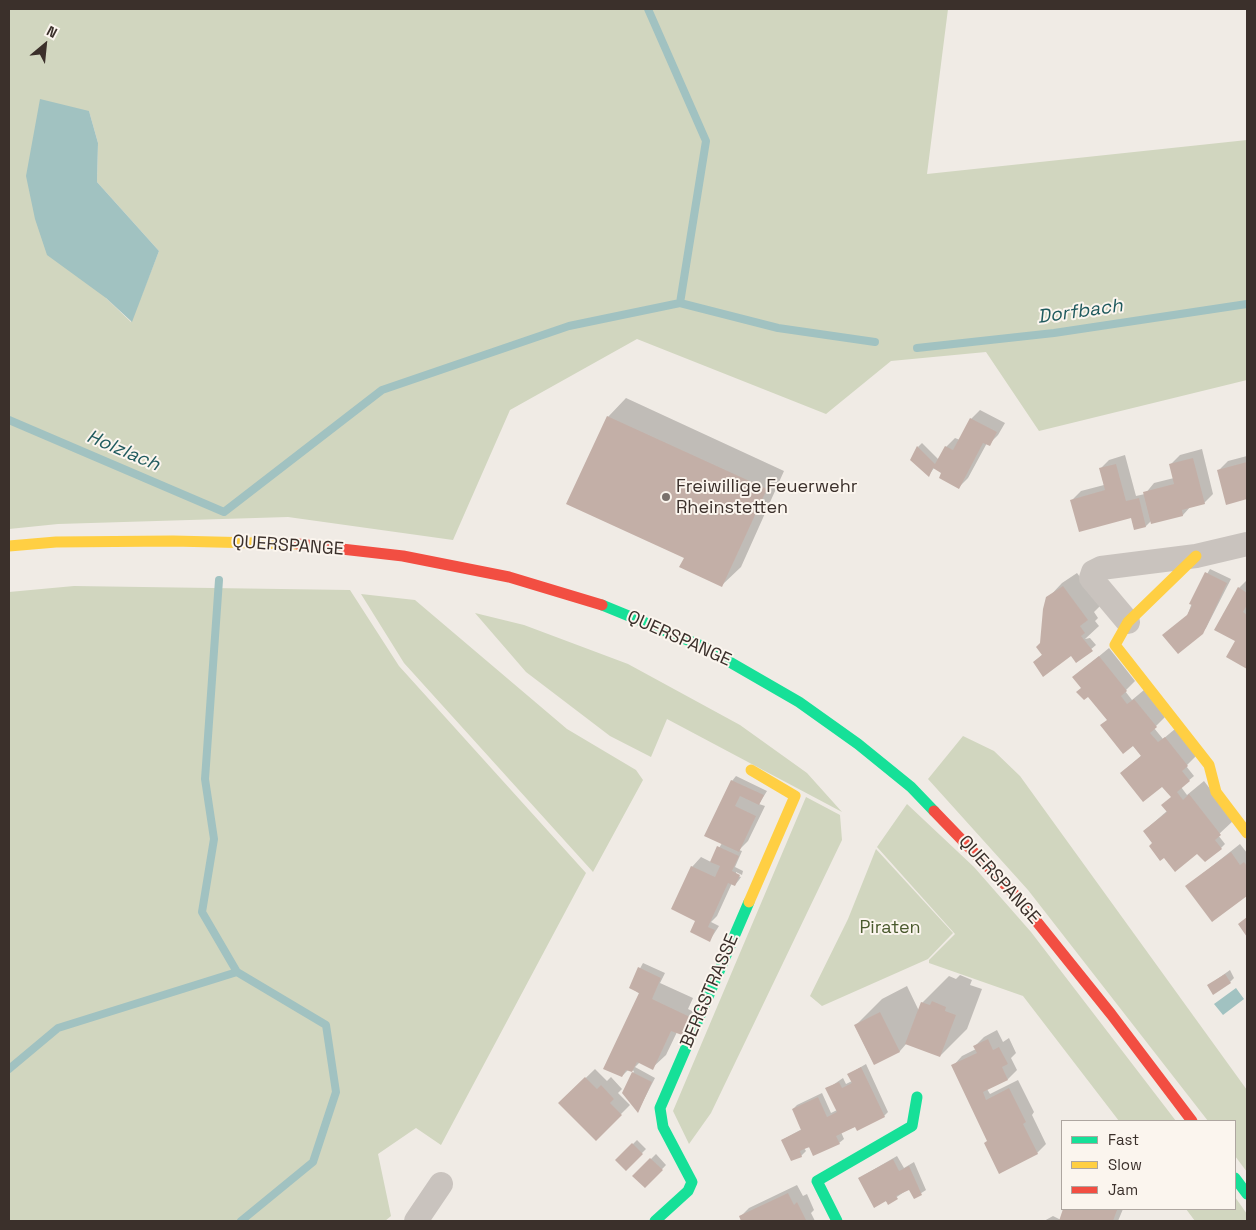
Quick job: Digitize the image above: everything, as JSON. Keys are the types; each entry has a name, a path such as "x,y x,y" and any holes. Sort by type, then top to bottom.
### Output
{"main road":[{"name":"QUERSPANGE","path":"9,546 56,542 173,541 295,544 403,556 509,577 607,607 702,646 799,702 858,744 911,787 1017,897 1111,1014 1191,1120"},
{"path":"1196,556 1128,622 1115,645 1210,765 1216,792 1247,833"},
{"name":"BERGSTRASSE","path":"655,1221 688,1191 692,1182 663,1127 660,1108 795,796 751,770"},
{"path":"837,1221 817,1181 912,1126 917,1097"},
{"path":"1236,1179 1247,1194"}],"street":[{"path":"1128,622 1091,578 1092,572 1101,568 1196,556 1247,544"},
{"path":"416,1221 441,1184"}],"green space":[{"path":"9,9 948,9 927,174 1247,140 1247,380 1039,431 986,352 891,361 826,414 637,339 510,410 453,540 288,517 58,524 9,529","holes":["89,111 98,143 97,182 159,251 131,322 106,298"]},
{"path":"74,586 350,590 399,666 586,873 441,1145 416,1128 378,1154 391,1216 385,1221 9,1221 9,592"},
{"path":"361,594 415,600 567,729 636,770 643,780 593,872 404,663"},
{"path":"475,613 524,625 628,664 740,725 807,773 842,812 667,719 651,757 610,736 526,672"},
{"path":"963,736 994,751 1020,776 1247,1090 1247,1172 1236,1157 1236,1120 1207,1120 1028,890 928,779"},
{"path":"806,797 840,815 842,840 711,1113 689,1144 673,1111"},
{"path":"907,804 974,867 1031,932 1175,1120 1118,1120 1023,996 929,963 929,960 955,934 877,847"},
{"name":"Piraten","path":"876,849 953,933 928,959 822,1006 810,996 848,919"},
{"path":"1236,1198 1247,1214 1247,1221 1195,1221 1187,1210 1236,1210"}],"water":[{"path":"40,99 89,111 98,143 97,182 159,251 132,322 106,298 47,255 35,219 26,176"},
{"path":"1236,988 1244,999 1223,1015 1214,1004"}],"building":[{"name":"Freiwillige Feuerwehr Rheinstetten","path":"607,416 767,489 722,587 679,567 684,558 566,504"},
{"path":"970,418 997,432 990,446 983,443 959,489 939,478 941,473 933,468 929,477 910,460 917,446 935,464 945,446 953,450"},
{"path":"1193,458 1205,504 1182,510 1183,516 1151,524 1143,492 1174,484 1169,464"},
{"path":"1247,462 1247,499 1226,505 1217,470"},
{"path":"1116,464 1126,501 1139,498 1146,527 1134,530 1131,518 1079,532 1070,500 1105,490 1099,468"},
{"path":"1205,572 1227,583 1203,634 1178,654 1162,635 1187,615 1192,605 1189,604"},
{"path":"1063,586 1088,620 1080,626 1085,633 1081,636 1093,651 1076,663 1071,656 1043,677 1033,662 1042,655 1036,647 1040,643 1043,609 1046,597"},
{"path":"1238,587 1247,593 1247,605 1243,612 1247,615 1247,669 1226,657 1235,641 1214,630"},
{"path":"1099,656 1127,691 1121,696 1127,704 1134,699 1157,727 1150,733 1158,742 1165,737 1188,766 1182,771 1190,781 1177,792 1183,800 1189,794 1221,835 1215,840 1222,849 1205,862 1197,854 1175,872 1164,858 1160,861 1149,846 1152,843 1143,831 1167,812 1161,805 1171,797 1162,787 1143,802 1120,773 1141,756 1133,746 1123,754 1100,725 1107,720 1088,697 1084,700 1076,692 1081,688 1072,677"},
{"path":"731,780 764,795 759,805 740,796 735,806 756,816 739,852 704,836"},
{"path":"717,846 739,856 732,871 740,875 735,886 728,883 708,927 715,930 710,942 690,932 695,921 671,909 691,866 715,877 720,866 710,862"},
{"path":"1231,852 1240,865 1244,862 1247,866 1247,896 1212,922 1185,886"},
{"path":"1247,917 1247,937 1238,924"},
{"path":"638,967 661,978 652,999 690,1017 682,1035 671,1031 653,1070 637,1062 632,1072 626,1070 622,1077 603,1069 639,993 629,988"},
{"path":"1225,974 1231,983 1213,995 1207,985"},
{"path":"932,1001 946,1007 945,1011 956,1015 940,1057 905,1044 921,1002 930,1005"},
{"path":"880,1012 900,1052 874,1065 854,1025"},
{"path":"988,1039 993,1050 999,1047 1008,1064 1002,1067 1008,1080 983,1092 986,1100 1009,1088 1026,1122 1023,1124 1038,1154 999,1174 984,1143 987,1141 951,1065 977,1053 973,1046"},
{"path":"861,1067 885,1117 857,1131 855,1127 836,1136 840,1144 813,1156 809,1147 800,1151 802,1157 791,1161 781,1140 801,1130 792,1109 818,1097 827,1117 837,1112 825,1088 839,1082 842,1088 852,1083 847,1074"},
{"path":"632,1072 652,1082 638,1113 622,1093"},
{"path":"585,1077 597,1089 601,1085 614,1099 610,1103 622,1115 596,1141 558,1103"},
{"path":"632,1143 643,1154 626,1171 615,1160"},
{"path":"650,1158 663,1170 645,1188 632,1176"},
{"path":"893,1159 899,1171 909,1166 922,1195 914,1199 909,1190 896,1196 898,1199 888,1205 886,1201 874,1208 858,1178"},
{"path":"788,1193 794,1205 797,1202 806,1220 741,1221 739,1216"},
{"path":"1063,1210 1117,1210 1113,1221 1059,1221"}],"waterway":[{"path":"648,9 706,141 680,303"},
{"name":"Holzlach","path":"9,420 224,512 382,390 569,326 680,303 778,328 875,342"},
{"name":"Dorfbach","path":"917,348 1054,333 1247,304"},
{"path":"219,580 205,779 214,839 202,912 237,972 326,1025 336,1092 313,1162 241,1221"},
{"path":"9,1069 58,1028 237,972"}],"traffic: fast":[{"path":"602,605 702,646 799,702 858,744 911,787 934,811"},
{"path":"655,1221 688,1191 692,1182 663,1127 660,1108 749,902"},
{"path":"837,1221 817,1181 912,1126 917,1097"},
{"path":"1236,1179 1247,1194"}],"traffic: slow":[{"path":"9,546 56,542 173,541 298,544"},
{"path":"1196,556 1128,622 1115,645 1209,765 1216,792 1247,833"},
{"path":"749,902 795,796 751,770"}],"traffic: jam":[{"path":"298,544 403,556 509,577 602,605"},
{"path":"934,811 1017,897 1111,1014 1191,1120"}],"place":[{"name":"Freiwillige Feuerwehr Rheinstetten","path":"666,497"}]}
